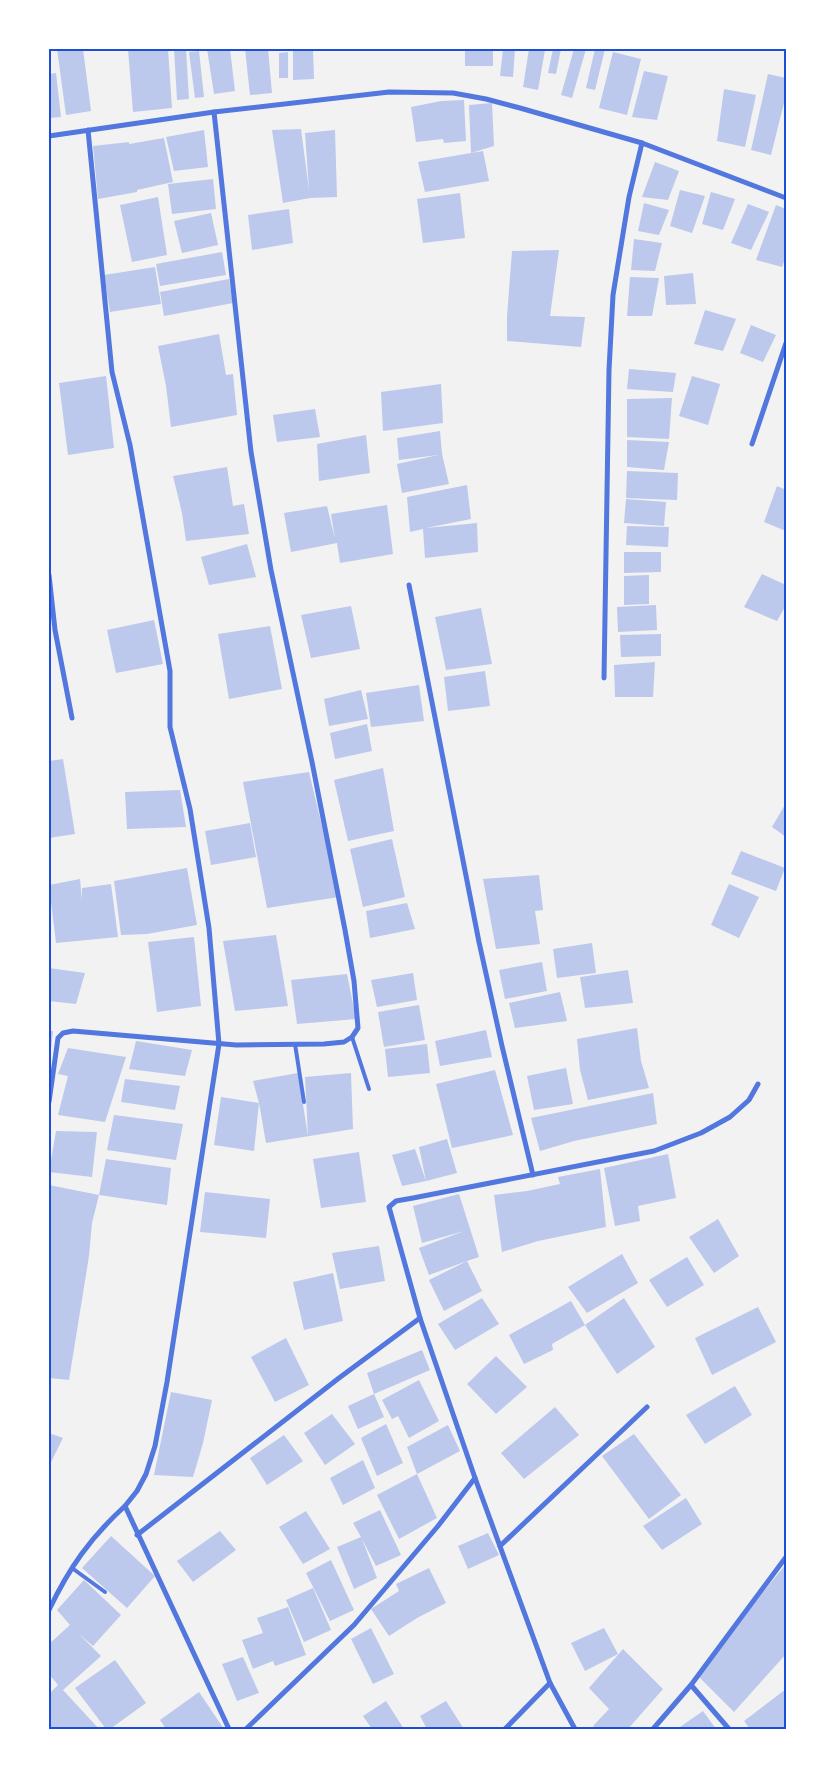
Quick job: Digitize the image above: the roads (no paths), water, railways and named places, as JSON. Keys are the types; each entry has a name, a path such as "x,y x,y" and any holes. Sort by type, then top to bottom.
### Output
{"street":[{"path":"49,136 214,112 389,92 453,93 486,98 642,143 786,198"},
{"path":"49,1102 58,1038 65,1032 73,1031 219,1044 295,1044 344,1042 352,1038 357,1032 359,1023 345,930 312,762 271,570 250,452 214,112"},
{"path":"49,1610 59,1589 82,1551 137,1491 146,1474 155,1446 167,1382 219,1044 209,928 190,809 170,727 170,671 130,445 112,372 88,130"},
{"path":"604,678 609,370 613,295 629,197 642,143"},
{"path":"752,444 786,343"},
{"path":"49,576 54,630 72,718"},
{"path":"409,584 481,951 533,1175"},
{"path":"575,1729 550,1683 475,1478 420,1318 390,1209 391,1204 396,1201 654,1151 701,1133 734,1114 749,1100 758,1084"},
{"path":"137,1535 339,1378 420,1318"},
{"path":"500,1546 647,1407"},
{"path":"246,1729 354,1625 438,1526 475,1478"},
{"path":"125,1506 229,1729"},
{"path":"653,1729 691,1684 786,1557"},
{"path":"505,1729 550,1683"},
{"path":"691,1684 729,1729"}],"lane":[{"path":"352,1038 369,1089"},
{"path":"295,1044 304,1102"},
{"path":"72,1568 106,1592"}]}
